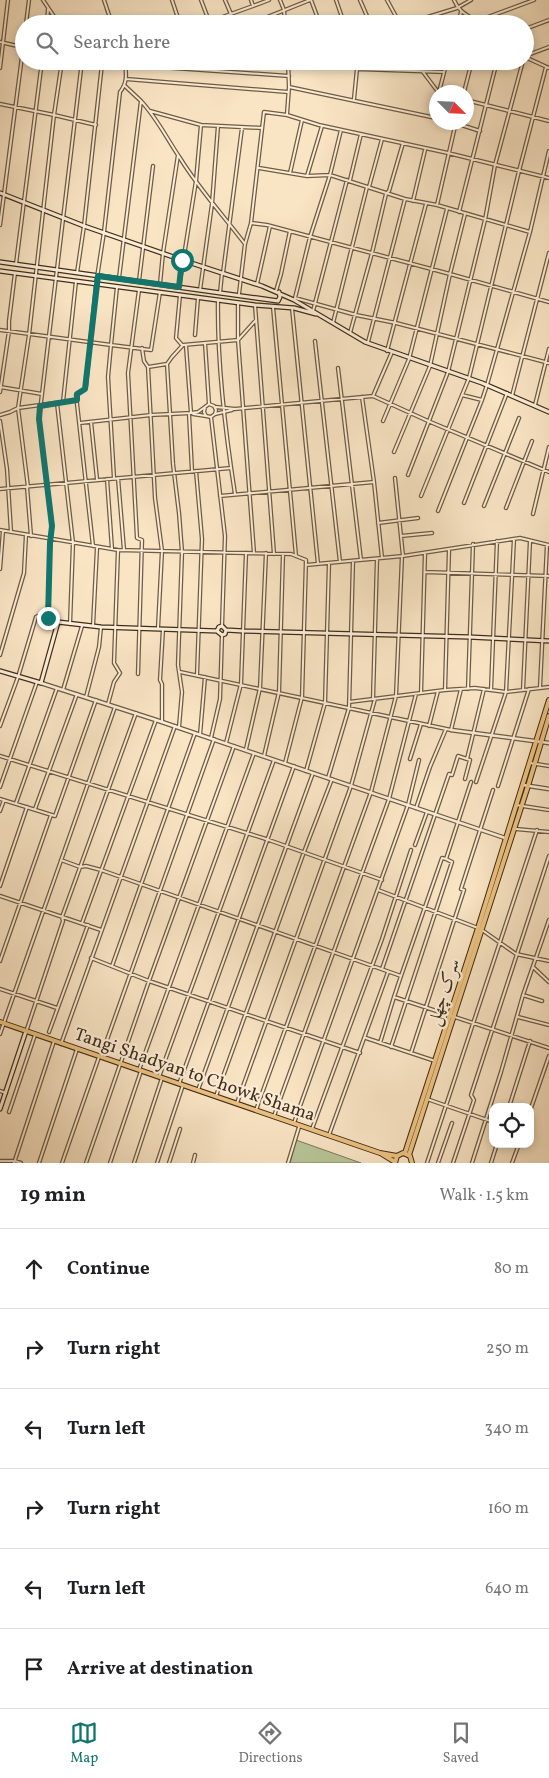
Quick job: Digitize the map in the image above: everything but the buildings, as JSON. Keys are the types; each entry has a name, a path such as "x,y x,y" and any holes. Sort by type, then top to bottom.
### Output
{"main road":[{"path":"2,194 64,219 257,284 294,299 368,343 409,359 469,378 549,412"},
{"path":"0,262 238,296 278,300 280,297 277,292"},
{"path":"0,271 256,306 292,308 320,315"},
{"path":"0,671 39,683 58,622 82,626 217,631 222,635 225,634 226,630"},
{"path":"217,631 222,626 226,630 263,632 549,641"},
{"path":"480,928 522,806 525,786 547,718 549,700"},
{"name":"سرک چهل","path":"425,1098 435,1061 480,928 508,828 525,786"},
{"path":"412,1163 407,1154 451,1017"},
{"name":"Tangi Shadyan to Chowk Shama","path":"2,1023 380,1153"},
{"path":"0,1110 26,1031"},
{"path":"380,1153 396,1156 400,1153 407,1154"},
{"path":"380,1153 395,1162 396,1156"}],"street":[{"path":"0,68 8,0"},
{"path":"27,15 29,0"},
{"path":"43,0 53,15"},
{"path":"104,0 109,15"},
{"path":"172,0 177,15"},
{"path":"201,0 206,15"},
{"path":"225,0 231,14 268,0"},
{"path":"251,0 253,6"},
{"path":"280,0 284,15"},
{"path":"272,15 311,0 316,15"},
{"path":"336,0 341,15"},
{"path":"360,0 367,15"},
{"path":"387,0 395,15"},
{"path":"454,0 457,8 466,15"},
{"path":"434,15 457,8 471,0"},
{"path":"493,15 534,0"},
{"path":"47,15 48,8"},
{"path":"534,26 549,20"},
{"path":"2,43 15,45"},
{"path":"534,53 549,47"},
{"path":"421,496 469,378 518,171 548,68 534,61"},
{"path":"0,225 2,194 20,70"},
{"path":"16,264 41,70"},
{"path":"31,536 28,487 18,408 29,335 61,70"},
{"path":"48,620 52,526 39,419 81,70"},
{"path":"77,273 101,70"},
{"path":"93,546 77,394 82,392 86,386 96,284 120,92 125,86 125,70"},
{"path":"203,70 289,76"},
{"path":"287,115 289,70"},
{"path":"354,100 358,70"},
{"path":"380,70 444,72 441,85"},
{"path":"466,85 470,70"},
{"path":"459,212 495,70"},
{"path":"408,475 448,372 485,220 495,165 521,70"},
{"path":"424,72 434,85"},
{"path":"126,79 288,92"},
{"path":"125,86 149,110 212,204 245,244"},
{"path":"289,87 429,117"},
{"path":"119,280 141,101"},
{"path":"474,102 549,121"},
{"path":"0,104 96,124"},
{"path":"149,110 201,125 262,128"},
{"path":"238,296 245,244 251,223 264,112 287,115 322,126 448,153 549,178"},
{"path":"290,173 302,120"},
{"path":"179,287 196,181 201,125"},
{"path":"200,290 212,204 218,126"},
{"path":"307,176 322,126"},
{"path":"220,293 242,128"},
{"path":"474,128 480,130"},
{"path":"341,130 294,299 456,338 547,363"},
{"path":"437,205 454,130"},
{"path":"313,311 361,134"},
{"path":"333,323 382,139"},
{"path":"350,334 386,194 389,191 403,143"},
{"path":"413,201 425,149"},
{"path":"438,511 487,386 530,232 549,151"},
{"path":"160,284 162,253 178,155"},
{"path":"139,282 154,166"},
{"path":"258,167 307,176 330,175 386,194 437,205 530,232"},
{"path":"368,343 405,199"},
{"path":"387,351 396,323 426,204"},
{"path":"383,421 409,359 447,209"},
{"path":"394,452 430,366 465,214"},
{"path":"251,223 290,231 549,302"},
{"path":"257,284 270,226"},
{"path":"277,292 290,231"},
{"path":"512,396 549,253"},
{"path":"0,392 15,273"},
{"path":"63,402 76,281"},
{"path":"114,478 108,377 117,287"},
{"path":"138,674 142,540 137,538 128,373 139,289"},
{"path":"0,330 151,350 160,292"},
{"path":"180,295 176,338 184,345 190,413 192,471"},
{"path":"195,335 198,298"},
{"path":"218,300 218,341 224,413 235,494"},
{"path":"238,303 238,340 254,553"},
{"path":"256,306 274,554"},
{"path":"273,306 296,556"},
{"path":"292,308 318,564"},
{"path":"61,1044 101,930 177,727 182,692 178,665 182,552 174,473 167,366 172,357 184,345 238,340 256,320"},
{"path":"315,341 340,562"},
{"path":"205,343 209,404"},
{"path":"142,348 144,361 148,366 154,474 162,552 160,680 162,684 162,721"},
{"path":"534,406 547,363 549,349"},
{"path":"373,396 392,352"},
{"path":"148,366 167,364 167,366"},
{"path":"338,368 361,560"},
{"path":"0,387 42,394"},
{"path":"464,503 507,393"},
{"path":"462,395 482,400"},
{"path":"209,404 216,408 235,409 373,396 549,472"},
{"path":"362,397 382,558"},
{"path":"0,415 18,408 77,400"},
{"path":"57,403 73,543 70,624"},
{"path":"80,423 198,412 209,404"},
{"path":"205,407 204,412 206,416"},
{"path":"215,414 216,408"},
{"path":"190,413 211,417 215,414 235,409"},
{"path":"211,417 225,536 222,626"},
{"path":"484,506 519,418"},
{"path":"0,421 7,469 11,532"},
{"path":"91,422 97,480"},
{"path":"506,508 532,441"},
{"path":"533,514 549,447"},
{"path":"0,489 231,468"},
{"path":"196,471 202,552 197,675"},
{"path":"118,478 124,550"},
{"path":"256,1110 370,792 396,696 403,556 395,478"},
{"path":"107,479 112,549"},
{"path":"220,496 374,482"},
{"path":"378,523 418,518"},
{"path":"0,530 118,550 283,554 306,560 302,697 285,763"},
{"path":"0,569 4,531"},
{"path":"401,536 432,533"},
{"path":"0,655 24,573 26,535"},
{"path":"306,565 403,556 520,538 548,544 540,687"},
{"path":"476,782 506,692 514,539"},
{"path":"491,690 497,541"},
{"path":"523,690 530,541"},
{"path":"468,688 473,544"},
{"path":"93,626 97,547"},
{"path":"445,690 449,549"},
{"path":"108,704 114,682 120,673 114,663 117,627 118,550"},
{"path":"226,743 241,684 246,553"},
{"path":"421,693 425,553"},
{"path":"245,750 260,688 266,554"},
{"path":"264,756 279,692 283,554"},
{"path":"237,1103 351,786 371,713 374,699 377,559"},
{"path":"216,1096 330,779 349,708 353,561"},
{"path":"306,771 325,703 329,563"},
{"path":"425,572 549,576"},
{"path":"0,726 18,677 36,617 58,622"},
{"path":"63,690 82,626"},
{"path":"86,697 99,647 101,627"},
{"path":"103,1051 213,739 220,699 222,635"},
{"path":"179,672 302,697 408,722 474,734 549,743"},
{"path":"200,734 205,677"},
{"path":"0,787 39,683 162,721 505,838"},
{"path":"349,702 468,688 506,692 549,687"},
{"path":"15,804 57,688"},
{"path":"451,730 461,689"},
{"path":"465,779 484,689"},
{"path":"498,786 529,689"},
{"path":"429,726 438,691"},
{"path":"34,810 77,694"},
{"path":"274,1116 389,799 416,694"},
{"path":"0,799 55,816 96,700"},
{"path":"0,1034 2,1023 14,994 115,707"},
{"path":"26,1031 63,921 62,917 136,713"},
{"path":"82,923 156,720"},
{"path":"410,759 421,724"},
{"path":"416,808 446,729"},
{"path":"112,967 195,733"},
{"path":"86,1163 148,980 234,746"},
{"path":"110,1163 168,986 254,753"},
{"path":"0,756 266,838 382,880"},
{"path":"382,970 449,774 452,775 458,756 468,759"},
{"path":"134,1163 160,1078 189,994 274,760"},
{"path":"294,1122 382,880 408,805 420,760"},
{"path":"532,764 549,766"},
{"path":"157,1163 209,1001 266,838 294,766"},
{"path":"198,1090 313,773"},
{"path":"446,859 471,782"},
{"path":"525,786 549,789"},
{"path":"411,1053 464,890 461,890 493,790"},
{"path":"0,811 4,800"},
{"path":"516,805 549,810"},
{"path":"0,886 27,807"},
{"path":"415,845 427,812"},
{"path":"0,961 51,815"},
{"path":"508,828 549,832"},
{"path":"428,1163 472,1023 537,830"},
{"path":"312,1129 372,966 411,850"},
{"path":"453,1163 474,1100 471,1095 549,856"},
{"path":"380,1043 442,858 446,859 452,862 391,1047"},
{"path":"61,860 80,867 86,866 101,870 401,976"},
{"path":"378,890 480,928 516,954 549,961"},
{"path":"0,896 101,930"},
{"path":"472,1163 523,995 549,920"},
{"path":"49,1032 88,926"},
{"path":"91,958 148,980 360,1052"},
{"path":"534,967 548,981"},
{"path":"329,1135 388,972"},
{"path":"548,981 549,975"},
{"path":"0,990 58,1008"},
{"path":"523,995 542,1001"},
{"path":"394,997 549,1048"},
{"path":"517,1016 549,1026"},
{"path":"9,1112 35,1035"},
{"path":"365,1038 435,1061"},
{"path":"14,1162 54,1041"},
{"path":"510,1103 530,1042"},
{"path":"39,1163 77,1049"},
{"path":"533,1103 549,1056"},
{"path":"62,1163 98,1057"},
{"path":"0,1091 6,1093"},
{"path":"425,1098 489,1121"},
{"path":"438,1163 452,1123"},
{"path":"288,1163 300,1124"},
{"path":"169,1163 180,1129"},
{"path":"491,1163 496,1148"},
{"path":"512,1163 518,1148"},
{"path":"193,1163 195,1155"},
{"path":"0,1161 21,1163"}],"green space":[{"path":"296,1140 361,1163 290,1163"}],"route":[{"path":"48,618 52,526 39,419 40,406 77,400 76,395 85,389 98,276 179,287 182,260"}]}
